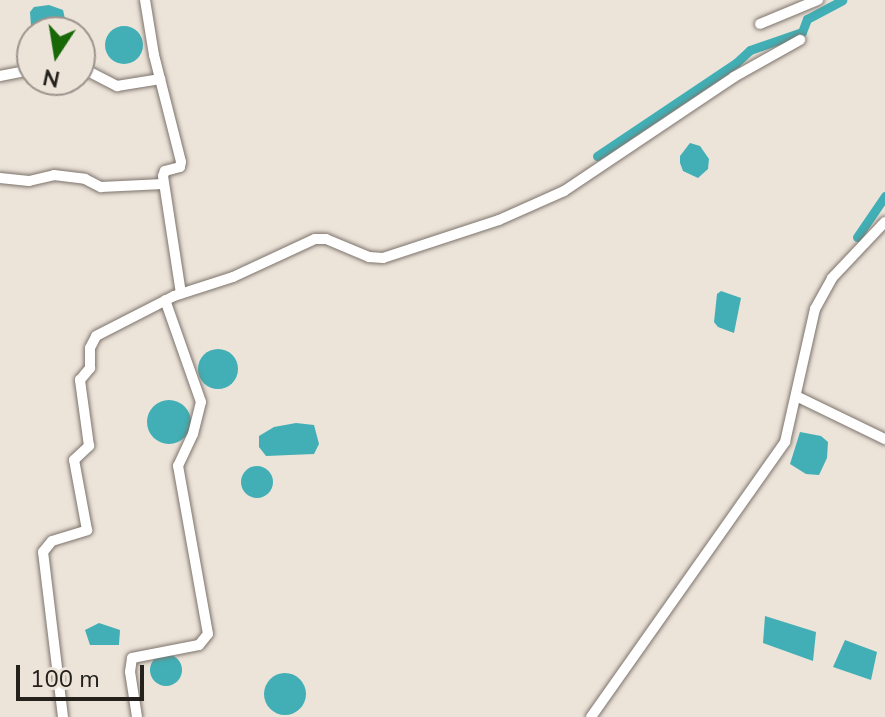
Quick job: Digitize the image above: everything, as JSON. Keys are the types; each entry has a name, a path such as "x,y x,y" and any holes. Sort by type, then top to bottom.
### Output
{"street":[{"path":"145,0 181,164 165,171 163,184 181,294"},
{"path":"760,24 818,0"},
{"path":"63,717 43,552 52,541 87,530 74,471 76,454 89,446 80,378 90,368 90,348 96,336 165,300 233,277 315,239 326,239 369,257 383,258 499,220 564,191 734,77 800,40"},
{"path":"96,75 117,86 160,79"},
{"path":"0,178 29,181 54,175 85,179 101,187 163,184"},
{"path":"591,717 785,442 798,397 815,309 832,278 885,222"},
{"path":"137,717 130,672 132,658 199,645 208,634 178,466 193,434 201,402 165,300"},
{"path":"798,397 846,423 885,439"}],"water":[{"path":"49,5 63,10 64,16 30,16 34,7"},
{"path":"124,26 137,32 143,45 137,58 124,64 111,58 105,45 111,32"},
{"path":"690,143 700,146 709,159 708,169 698,178 683,171 680,163 680,156"},
{"path":"721,291 741,298 734,333 718,327 714,322 717,294"},
{"path":"218,349 232,355 238,369 232,383 218,389 204,383 198,369 204,355"},
{"path":"169,400 184,407 191,422 184,437 169,444 154,437 147,422 154,407"},
{"path":"296,423 314,425 319,444 314,454 266,456 259,447 259,436 274,427"},
{"path":"800,432 821,436 828,442 827,458 819,475 806,474 790,464"},
{"path":"257,466 268,471 273,482 268,493 257,498 246,493 241,482 246,471"},
{"path":"765,616 816,632 813,661 763,643"},
{"path":"99,623 120,630 119,645 90,645 85,630"},
{"path":"845,640 877,652 871,680 833,667"},
{"path":"166,654 177,659 182,670 177,681 166,686 155,681 150,670 155,659"},
{"path":"285,673 300,679 306,694 300,709 285,715 270,709 264,694 270,679"}],"waterway":[{"path":"597,156 736,63 750,50 802,32 807,19 842,0"},
{"path":"857,237 885,196"}]}
